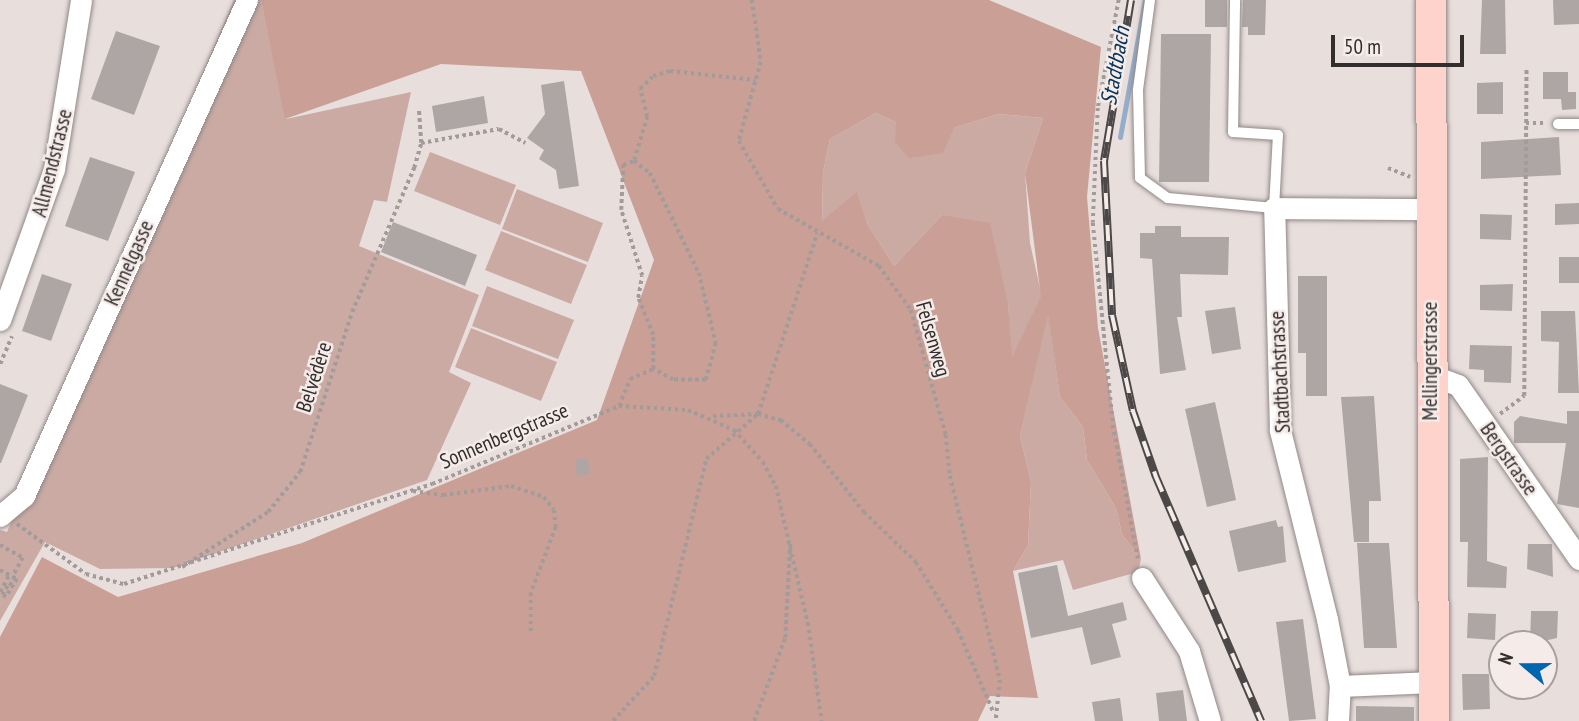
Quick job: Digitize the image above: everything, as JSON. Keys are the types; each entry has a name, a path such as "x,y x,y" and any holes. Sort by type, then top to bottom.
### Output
{"main road":[{"name":"Mellingerstrasse","path":"1431,0 1429,374 1434,721"}],"street":[{"name":"Allmendstrasse","path":"0,320 7,279 54,169 81,0"},
{"name":"Kennelgasse","path":"5,515 24,496 247,0"},
{"path":"1274,208 1430,209"},
{"name":"Stadtbachstrasse","path":"1274,208 1280,430 1340,686 1338,721"},
{"name":"Bergstrasse","path":"1429,374 1458,386 1579,559"},
{"path":"1142,578 1189,651 1210,721"},
{"path":"1340,686 1433,682"}],"lane":[{"path":"1150,0 1138,90 1140,178 1168,198 1274,208 1278,135 1233,132 1235,0"},
{"path":"1558,124 1579,124"}],"path":[{"name":"Felsenweg","path":"752,0 762,42 756,80 739,130 742,149 778,209 879,266 911,310 946,435 950,476 1000,680 996,718"},
{"path":"1119,0 1098,108 1093,223 1113,425 1142,578"},
{"path":"1500,414 1524,396 1526,69"},
{"path":"634,161 647,117 640,89 653,76 670,71 756,80"},
{"name":"Belvédère","path":"175,572 268,512 300,472 352,312 421,142 419,111"},
{"path":"1526,123 1558,124"},
{"path":"421,142 499,129 525,143"},
{"path":"634,161 650,173 699,273 716,343 706,380 673,380 653,369"},
{"path":"634,161 623,165 621,210 642,276 638,298 653,335 653,369"},
{"path":"1388,168 1412,178"},
{"path":"613,721 654,676 706,459 734,430 758,414 817,233"},
{"path":"620,406 630,379 653,369"},
{"name":"Sonnenbergstrasse","path":"5,515 24,533 86,574 124,584 175,572 411,490 620,406 668,407 710,416 734,430 763,462 776,486 790,538 822,721"},
{"path":"710,416 758,414 781,420 810,444 864,512 916,562 958,630 996,718"},
{"path":"411,490 443,495 511,486 544,497 554,510 556,527 531,593 531,633"},
{"path":"754,721 785,638 790,538"},
{"path":"0,546 23,558 1,594"},
{"path":"1,572 17,579 13,585 9,583 1,594"}],"shaded area":[{"path":"234,0 261,0 286,119 411,92 387,202 374,200 359,246 479,295 449,372 471,383 427,480 173,568 100,569 45,542 0,621 0,530 7,532"},
{"path":"261,0 989,0 1101,47 1087,197 1098,328 1141,559 1122,534 1116,508 1087,460 1083,427 1060,397 1048,315 1020,436 1031,482 1028,545 1013,571 1038,698 990,696 978,721 0,721 0,637 42,557 118,597 302,543 597,420 654,260 581,71 441,64 285,119","holes":["876,113 896,122 895,142 909,158 943,153 954,128 998,114 1043,118 1025,173 1041,297 1012,356 1008,303 990,223 942,215 894,266 868,225 857,192 822,221 823,172 830,139"]},
{"path":"876,113 896,122 954,128 998,114 1043,118 1025,173 1030,243 1042,297 1011,358 1008,303 942,215 894,266 868,225 857,193 822,222 823,172 830,139"},
{"path":"430,152 516,185 500,225 414,191"},
{"path":"517,189 603,223 588,262 502,229"},
{"path":"501,231 587,265 571,304 485,270"},
{"path":"487,286 574,320 558,359 472,326"},
{"path":"1048,312 1060,397 1083,427 1087,460 1116,508 1122,534 1141,559 1138,572 1073,590 1063,560 1013,571 1028,545 1031,482 1020,436"},
{"path":"471,328 557,362 541,401 455,367"}],"building":[{"path":"1205,0 1227,0 1227,27 1205,27"},
{"path":"1243,0 1266,0 1265,35 1248,35 1248,27 1242,27"},
{"path":"1482,0 1505,0 1506,54 1480,54"},
{"path":"1553,0 1579,0 1579,24 1554,25"},
{"path":"116,31 160,46 134,115 91,99"},
{"path":"1161,34 1211,34 1209,182 1159,182"},
{"path":"1543,72 1568,72 1568,92 1576,92 1576,109 1562,110 1561,99 1543,99"},
{"path":"564,81 579,186 559,189 556,170 539,159 544,150 527,138 545,114 541,85"},
{"path":"1503,82 1503,114 1477,114 1477,83"},
{"path":"484,96 488,123 436,132 432,106"},
{"path":"1559,137 1561,175 1481,179 1481,142"},
{"path":"90,157 135,172 108,241 65,226"},
{"path":"1579,203 1579,224 1555,225 1555,204"},
{"path":"1480,214 1512,215 1511,240 1480,239"},
{"path":"393,222 477,255 465,286 381,252"},
{"path":"1155,226 1181,226 1181,237 1229,237 1228,275 1180,274 1182,317 1177,317 1186,370 1160,374 1152,259 1140,258 1140,233 1155,233"},
{"path":"1559,257 1579,257 1579,283 1559,283"},
{"path":"42,274 72,284 51,341 22,331"},
{"path":"1298,276 1327,276 1327,396 1306,396 1306,353 1298,353"},
{"path":"1513,284 1512,311 1480,310 1480,285"},
{"path":"1235,307 1241,349 1212,354 1205,311"},
{"path":"1541,311 1575,311 1579,393 1558,393 1559,342 1541,341"},
{"path":"1470,345 1512,346 1511,383 1484,382 1484,370 1469,369"},
{"path":"0,384 28,395 1,463 0,463"},
{"path":"1374,396 1381,501 1369,501 1369,542 1354,542 1341,397"},
{"path":"1215,402 1236,500 1207,507 1185,409"},
{"path":"1567,411 1579,411 1579,508 1557,504 1566,443 1514,443 1514,422 1520,416 1567,424"},
{"path":"1488,457 1487,561 1507,567 1506,588 1467,587 1468,542 1460,542 1460,459"},
{"path":"588,458 590,474 577,476 575,460"},
{"path":"1276,520 1278,527 1283,526 1286,562 1238,572 1229,531"},
{"path":"1357,543 1389,543 1397,648 1364,648"},
{"path":"1528,544 1552,544 1553,577 1527,569"},
{"path":"1057,565 1068,616 1123,602 1127,620 1112,624 1121,657 1091,665 1082,627 1031,638 1018,573"},
{"path":"1531,611 1558,611 1557,630 1530,630"},
{"path":"1468,613 1496,614 1495,630 1488,630 1488,640 1467,638"},
{"path":"1303,619 1316,719 1289,721 1276,622"},
{"path":"1462,674 1488,674 1490,709 1463,710"},
{"path":"1183,690 1187,721 1159,721 1156,693"},
{"path":"1120,698 1123,721 1095,721 1092,702"},
{"path":"1356,706 1414,707 1414,721 1356,721"}],"waterway":[{"name":"Stadtbach","path":"1120,137 1145,0"}],"railway":[{"path":"1131,0 1104,161 1112,315 1133,411 1156,477 1261,721"}]}
